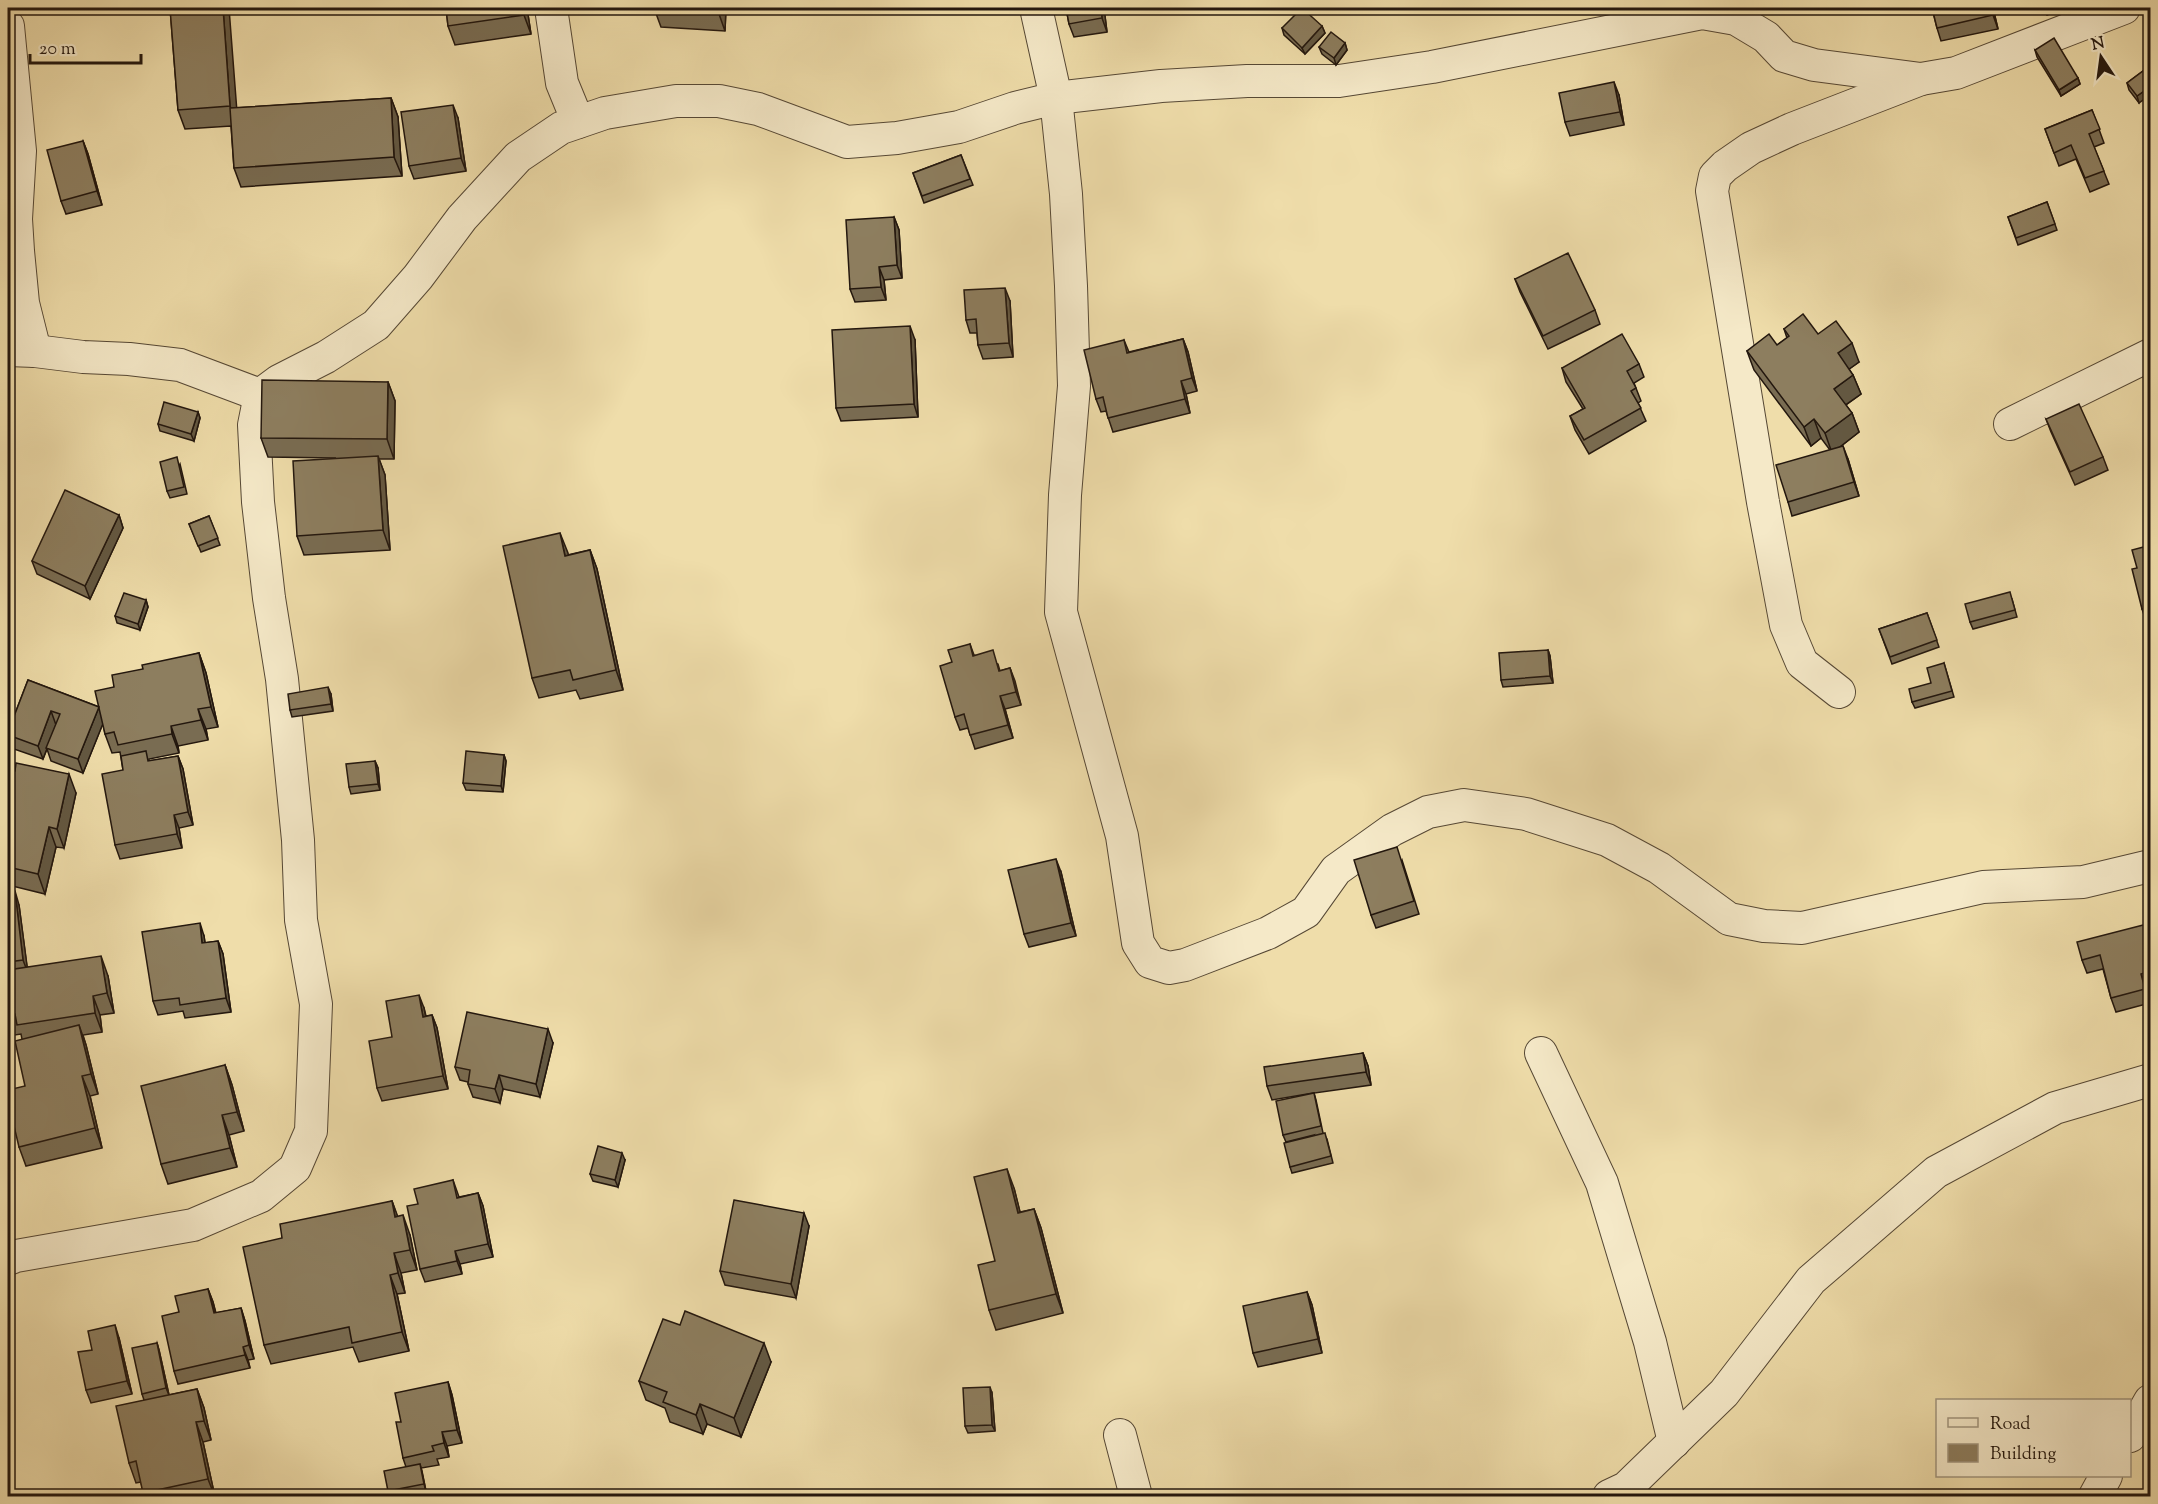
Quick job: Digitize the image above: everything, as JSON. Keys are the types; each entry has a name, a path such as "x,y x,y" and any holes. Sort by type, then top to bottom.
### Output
{"street":[{"path":"551,8 562,83 578,122"},
{"path":"1036,8 1056,98 1066,194 1074,386 1065,495 1061,612 1122,836 1138,943 1150,962 1169,968 1185,965 1268,933 1305,912 1336,870 1392,830 1428,812 1464,805 1526,814 1607,840 1659,868 1729,919 1764,926 1802,928 1983,886 2083,882 2151,866"},
{"path":"1839,692 1802,663 1786,625 1762,502 1712,191 1715,176 1751,148 1792,129 1921,79 1956,73 2124,8"},
{"path":"8,1259 113,1237 193,1224 261,1196 295,1168 311,1131 316,1004 301,920 298,840 282,679 269,597 258,502 254,426 260,395 279,381 326,357 376,325 418,277 462,218 518,157 561,128 605,112 676,101 719,101 758,109 847,142 897,138 959,127 1015,108 1056,98 1247,81 1339,81 1432,68 1702,13 1736,19 1766,37 1784,56 1814,65 1921,79"},
{"path":"8,26 21,151 16,219 23,303 21,350 180,365 260,395"},
{"path":"2010,424 2151,355"},
{"path":"1541,1053 1602,1183 1650,1342 1674,1442"},
{"path":"1609,1497 1626,1488 1724,1393 1811,1280 1936,1172 2055,1108 2151,1080"},
{"path":"2131,1434 2151,1401"},
{"path":"1120,1435 1136,1497"},
{"path":"2094,1497 2105,1477"}],"building":[{"path":"170,8 223,8 230,106 178,110"},
{"path":"446,8 523,8 524,15 448,26"},
{"path":"659,8 718,8 718,11"},
{"path":"1066,8 1101,8 1102,18 1069,24"},
{"path":"1302,8 1322,26 1302,48 1282,28"},
{"path":"1932,8 1991,8 1993,15 1937,28"},
{"path":"1331,32 1345,43 1334,58 1319,47"},
{"path":"2054,38 2078,78 2059,90 2035,50"},
{"path":"2151,65 2151,86 2137,96 2127,83"},
{"path":"1614,82 1620,112 1565,122 1559,93"},
{"path":"391,98 394,157 234,168 230,108"},
{"path":"453,105 461,158 409,166 401,112"},
{"path":"2092,110 2100,129 2089,134 2104,171 2085,178 2071,145 2054,153 2045,129"},
{"path":"83,141 97,191 61,201 47,150"},
{"path":"961,155 970,179 922,196 913,173"},
{"path":"2047,202 2055,224 2016,238 2008,217"},
{"path":"894,217 897,265 879,267 881,287 850,289 846,220"},
{"path":"1568,253 1595,310 1543,336 1515,279"},
{"path":"1005,288 1009,343 978,345 976,319 966,320 964,290"},
{"path":"1803,314 1818,334 1836,321 1852,343 1838,353 1853,375 1834,389 1852,413 1825,433 1814,419 1804,427 1747,351 1769,334 1777,345 1789,336 1784,329"},
{"path":"910,326 914,404 836,408 832,330"},
{"path":"1622,334 1639,364 1627,371 1636,388 1631,391 1641,408 1584,440 1570,416 1585,408 1562,368"},
{"path":"1183,339 1192,378 1181,381 1185,399 1108,418 1103,397 1096,399 1084,350 1124,340 1127,353"},
{"path":"262,380 388,382 387,439 261,438"},
{"path":"164,402 198,412 191,434 158,424"},
{"path":"2079,404 2103,457 2070,472 2046,419"},
{"path":"1843,446 1854,482 1788,502 1776,465"},
{"path":"378,456 383,530 297,536 293,461"},
{"path":"177,457 184,487 167,491 160,462"},
{"path":"65,490 119,515 85,586 32,561"},
{"path":"209,516 218,538 198,546 189,524"},
{"path":"560,533 565,556 590,550 616,670 573,680 570,670 532,678 503,546"},
{"path":"2151,545 2151,607 2142,609 2132,569 2137,568 2132,550"},
{"path":"2010,592 2015,610 1970,622 1965,604"},
{"path":"124,593 146,600 138,624 115,616"},
{"path":"1927,613 1937,640 1890,657 1879,629"},
{"path":"970,644 973,656 993,650 999,671 1010,668 1016,692 1000,696 1008,725 970,735 964,714 955,717 940,666 952,662 948,650"},
{"path":"1548,650 1550,676 1501,680 1499,653"},
{"path":"199,653 211,707 198,709 201,720 171,726 172,734 118,745 114,732 105,734 95,691 114,687 112,675 143,669 142,665"},
{"path":"1944,663 1952,691 1912,702 1909,689 1931,683 1927,668"},
{"path":"28,680 99,707 78,759 46,748 60,714 51,711 38,746 8,735"},
{"path":"328,687 331,704 290,710 288,694"},
{"path":"146,751 148,761 178,756 188,812 174,815 177,834 115,845 102,774 123,770 121,756"},
{"path":"466,751 504,755 501,786 463,783"},
{"path":"375,761 378,784 349,787 346,764"},
{"path":"16,763 69,774 57,829 49,827 38,874 8,867 8,770 15,771"},
{"path":"1397,847 1414,901 1371,915 1354,860"},
{"path":"1056,859 1071,923 1024,934 1008,870"},
{"path":"15,891 23,960 8,962 8,892"},
{"path":"200,923 202,943 218,941 226,998 180,1005 179,998 153,1001 142,932"},
{"path":"2151,923 2151,971 2141,974 2145,989 2111,998 2100,955 2082,960 2077,942"},
{"path":"101,956 107,993 93,996 95,1013 17,1025 15,1014 8,1015 8,970"},
{"path":"419,995 423,1017 432,1015 443,1076 377,1088 369,1041 392,1037 386,1001"},
{"path":"467,1012 548,1029 536,1084 499,1075 495,1089 468,1084 470,1070 455,1067"},
{"path":"79,1025 91,1074 82,1076 95,1128 19,1147 8,1101 8,1090 25,1086 15,1041"},
{"path":"1363,1053 1366,1072 1267,1086 1264,1067"},
{"path":"225,1065 237,1112 222,1115 230,1148 161,1164 141,1086"},
{"path":"1314,1093 1321,1126 1283,1135 1276,1101"},
{"path":"1325,1133 1331,1156 1290,1167 1284,1143"},
{"path":"598,1146 622,1153 615,1180 590,1174"},
{"path":"1007,1169 1018,1213 1034,1209 1056,1294 989,1310 978,1265 995,1261 974,1177"},
{"path":"453,1180 457,1198 478,1193 488,1244 455,1251 457,1261 420,1269 407,1206 418,1204 414,1189"},
{"path":"734,1200 804,1213 791,1284 720,1271"},
{"path":"392,1201 395,1217 403,1215 410,1250 394,1253 398,1273 390,1275 402,1332 352,1343 349,1327 264,1345 243,1247 282,1238 280,1224"},
{"path":"208,1289 214,1313 241,1308 249,1345 243,1347 245,1355 174,1371 162,1316 179,1312 175,1296"},
{"path":"1307,1292 1318,1339 1253,1353 1243,1306"},
{"path":"685,1311 764,1343 734,1418 700,1404 696,1415 663,1402 667,1392 639,1381 663,1319 680,1325"},
{"path":"115,1325 127,1381 86,1390 78,1352 92,1350 88,1331"},
{"path":"157,1343 166,1388 142,1394 132,1348"},
{"path":"448,1382 457,1430 442,1432 444,1443 432,1446 434,1451 403,1458 396,1422 401,1422 395,1393"},
{"path":"990,1387 992,1425 965,1426 963,1388"},
{"path":"197,1389 204,1421 196,1422 208,1479 143,1493 136,1461 129,1463 116,1406"},
{"path":"420,1464 424,1484 388,1491 384,1471"}]}
